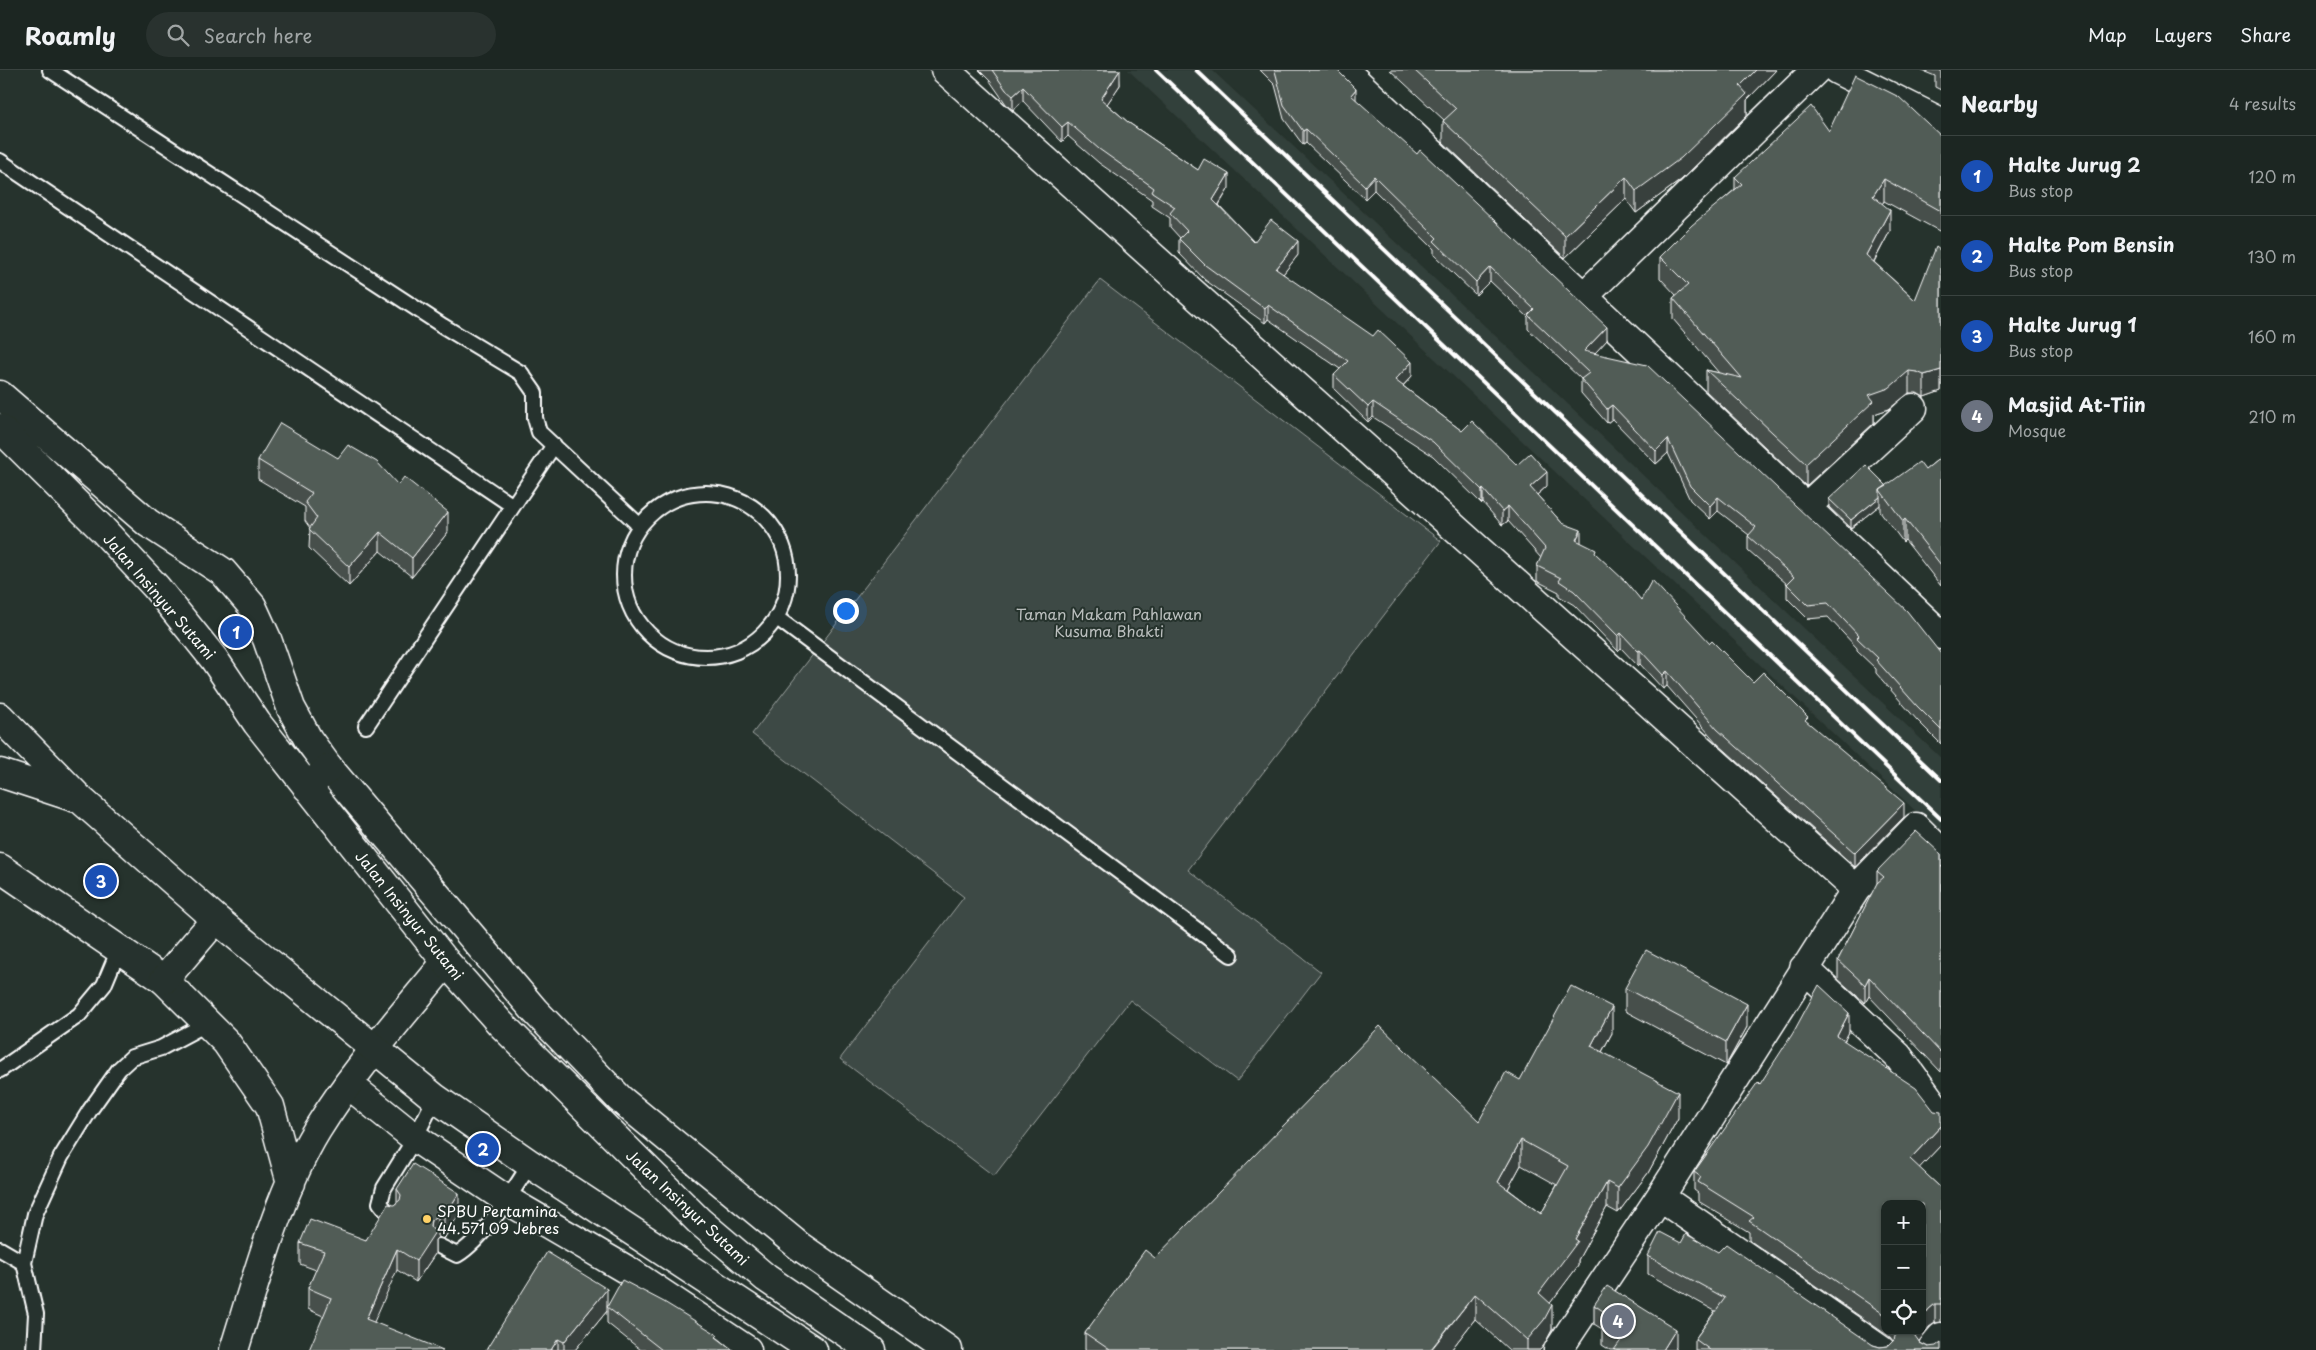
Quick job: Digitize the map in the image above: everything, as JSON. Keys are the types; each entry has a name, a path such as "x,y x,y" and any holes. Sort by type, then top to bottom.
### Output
{"main road":[{"path":"945,70 1856,889"},
{"path":"1344,70 1941,635"},
{"path":"1584,296 1816,70"},
{"path":"1837,70 1941,122"},
{"path":"0,395 148,523 223,572 252,606 267,639 291,708 308,740 328,768 535,1011 620,1099 799,1246 948,1350"},
{"path":"1805,508 1912,408"},
{"name":"Jalan Insinyur Sutami","path":"0,428 102,529 156,588 214,659 257,723 307,787 446,962 500,1023 699,1221 766,1278 871,1350"},
{"path":"0,717 80,799 216,919 435,1098 530,1164 813,1350"},
{"path":"307,787 328,768"},
{"path":"0,773 80,799"},
{"path":"1558,1350 1660,1197 1856,889 1916,826 1941,852"},
{"path":"0,868 164,980 226,1042 270,1106 291,1183"},
{"path":"164,980 216,919"},
{"path":"234,1350 261,1264 291,1183 316,1131 374,1050 446,962"},
{"path":"1804,968 1898,1056 1941,1115"},
{"path":"348,1084 415,1138 508,1200 627,1270 748,1350"},
{"path":"1660,1197 1881,1350"},
{"path":"1930,1350 1941,1337"}],"lane":[{"path":"50,70 434,321 521,373 534,393 535,418 539,432 639,525"},
{"path":"0,161 513,506"},
{"path":"366,726 554,445"},
{"path":"713,492 740,500 764,515 780,537 789,564 788,592 777,618 760,638 737,652 720,656 684,655 660,643 640,625 628,601 624,584 623,575 627,549 639,525 660,506 685,495 713,492"},
{"path":"777,618 1231,956"},
{"path":"0,1070 79,1015 104,985 119,948"},
{"path":"34,1350 36,1314 24,1263 35,1214 61,1157 119,1069 132,1058 161,1048 208,1024"},
{"path":"392,1218 380,1203 384,1188 415,1138 435,1098"},
{"path":"439,1246 457,1255 467,1249 508,1200 530,1164"},
{"path":"0,1249 24,1263"}],"shaded area":[{"path":"1128,70 1212,70 1551,388 1941,758 1941,835"}],"green space":[{"name":"Taman Makam Pahlawan Kusuma Bhakti","path":"1100,280 1441,541 1188,870 1321,972 1237,1081 1130,1000 994,1176 840,1059 964,897 752,734"}],"building":[{"path":"992,70 1120,70 1101,99 1129,123 1198,170 1204,159 1229,174 1213,200 1254,242 1271,220 1298,241 1276,269 1373,336 1378,330 1412,362 1395,380 1462,431 1472,421 1517,465 1530,453 1547,472 1530,487 1562,523 1581,530 1576,540 1596,550 1595,553 1626,582 1641,600 1652,580 1710,643 1712,641 1753,682 1763,672 1808,717 1805,720 1904,803 1855,853 1717,729 1667,671 1663,675 1621,633 1618,636 1574,591 1559,581 1561,578 1537,566 1545,548 1508,506 1502,511 1483,489 1433,442 1373,402 1368,407 1334,375 1348,361 1268,305 1265,309 1205,265 1179,239 1187,231 1170,213 1175,207 1152,192 1154,188 1099,149 1068,122 1062,127 1023,87 1013,96 1006,90"},
{"path":"1274,70 1337,70 1356,89 1351,95 1417,154 1420,150 1607,327 1584,351 1647,365 1907,611 1941,654 1941,730 1876,660 1878,658 1857,638 1859,636 1828,603 1808,605 1787,584 1794,577 1748,536 1756,527 1718,497 1710,506 1690,486 1668,439 1656,451 1612,405 1607,409 1581,379 1589,373 1528,315 1534,309 1490,267 1476,282 1434,241 1437,238 1374,176 1365,186 1306,129 1303,131 1284,105"},
{"path":"1414,70 1756,70 1740,86 1747,94 1681,158 1636,191 1626,177 1565,236 1443,121 1456,109"},
{"path":"1855,75 1899,97 1941,136 1941,211 1884,179 1873,196 1890,210 1866,255 1915,300 1936,247 1941,251 1941,370 1924,375 1909,371 1889,388 1869,395 1874,401 1806,464 1706,370 1742,378 1673,298 1688,285 1660,257 1692,225 1742,184 1735,177 1811,106 1829,131"},
{"path":"280,423 338,458 348,445 377,462 398,485 404,477 448,512 412,558 380,532 349,567 309,529 317,518 305,502 312,493 258,460"},
{"path":"1941,457 1941,565 1905,519 1903,521 1880,490 1919,462 1925,470"},
{"path":"1866,465 1887,486 1880,490 1880,497 1851,520 1829,499"},
{"path":"1916,831 1941,854 1941,1053 1869,977 1865,985 1838,960 1877,883 1884,877 1877,871"},
{"path":"1646,950 1747,1004 1726,1042 1625,988"},
{"path":"1819,985 1849,1013 1837,1036 1916,1088 1934,1111 1941,1112 1941,1126 1910,1159 1941,1188 1941,1304 1935,1304 1926,1313 1926,1200 1881,1200 1881,1312 1749,1221 1754,1217 1698,1182 1701,1177 1694,1172 1758,1082 1760,1084 1793,1033"},
{"path":"1571,986 1612,1007 1591,1046 1678,1092 1648,1147 1618,1188 1607,1182 1575,1239 1578,1241 1539,1293 1552,1305 1544,1320 1527,1340 1475,1294 1432,1350 1110,1350 1085,1333 1145,1250 1155,1258 1380,1026 1479,1121 1506,1072 1520,1080","holes":["1521,1140 1568,1166 1541,1214 1498,1182"]},
{"path":"413,1164 459,1193 444,1217 438,1216 431,1220 430,1226 435,1232 416,1261 397,1249 366,1319 443,1350 309,1350 331,1298 308,1288 324,1251 300,1243 310,1219 366,1240 388,1204 394,1205 400,1200 401,1195 397,1189"},
{"path":"1660,1232 1681,1243 1686,1234 1718,1252 1726,1244 1873,1345 1880,1347 1888,1346 1894,1340 1895,1335 1915,1335 1920,1343 1928,1347 1936,1346 1941,1342 1941,1350 1710,1350 1695,1339 1725,1298 1648,1256"},
{"path":"547,1252 607,1289 564,1342 558,1339 551,1350 486,1350"},
{"path":"622,1280 664,1302 718,1335 716,1337 733,1350 662,1350 607,1307"},
{"path":"1607,1286 1676,1329 1663,1350 1614,1350 1622,1339 1602,1326 1609,1315 1594,1305"}],"railway":[{"path":"1156,70 1941,819"},
{"path":"1196,70 1941,780"}],"place":[{"name":"Halte Jurug 2","path":"236,632"},
{"name":"Halte Jurug 1","path":"101,881"},
{"name":"Halte Pom Bensin","path":"483,1149"},
{"name":"SPBU Pertamina 44.571.09 Jebres","path":"427,1219"},
{"name":"Masjid At-Tiin","path":"1618,1321"}]}
